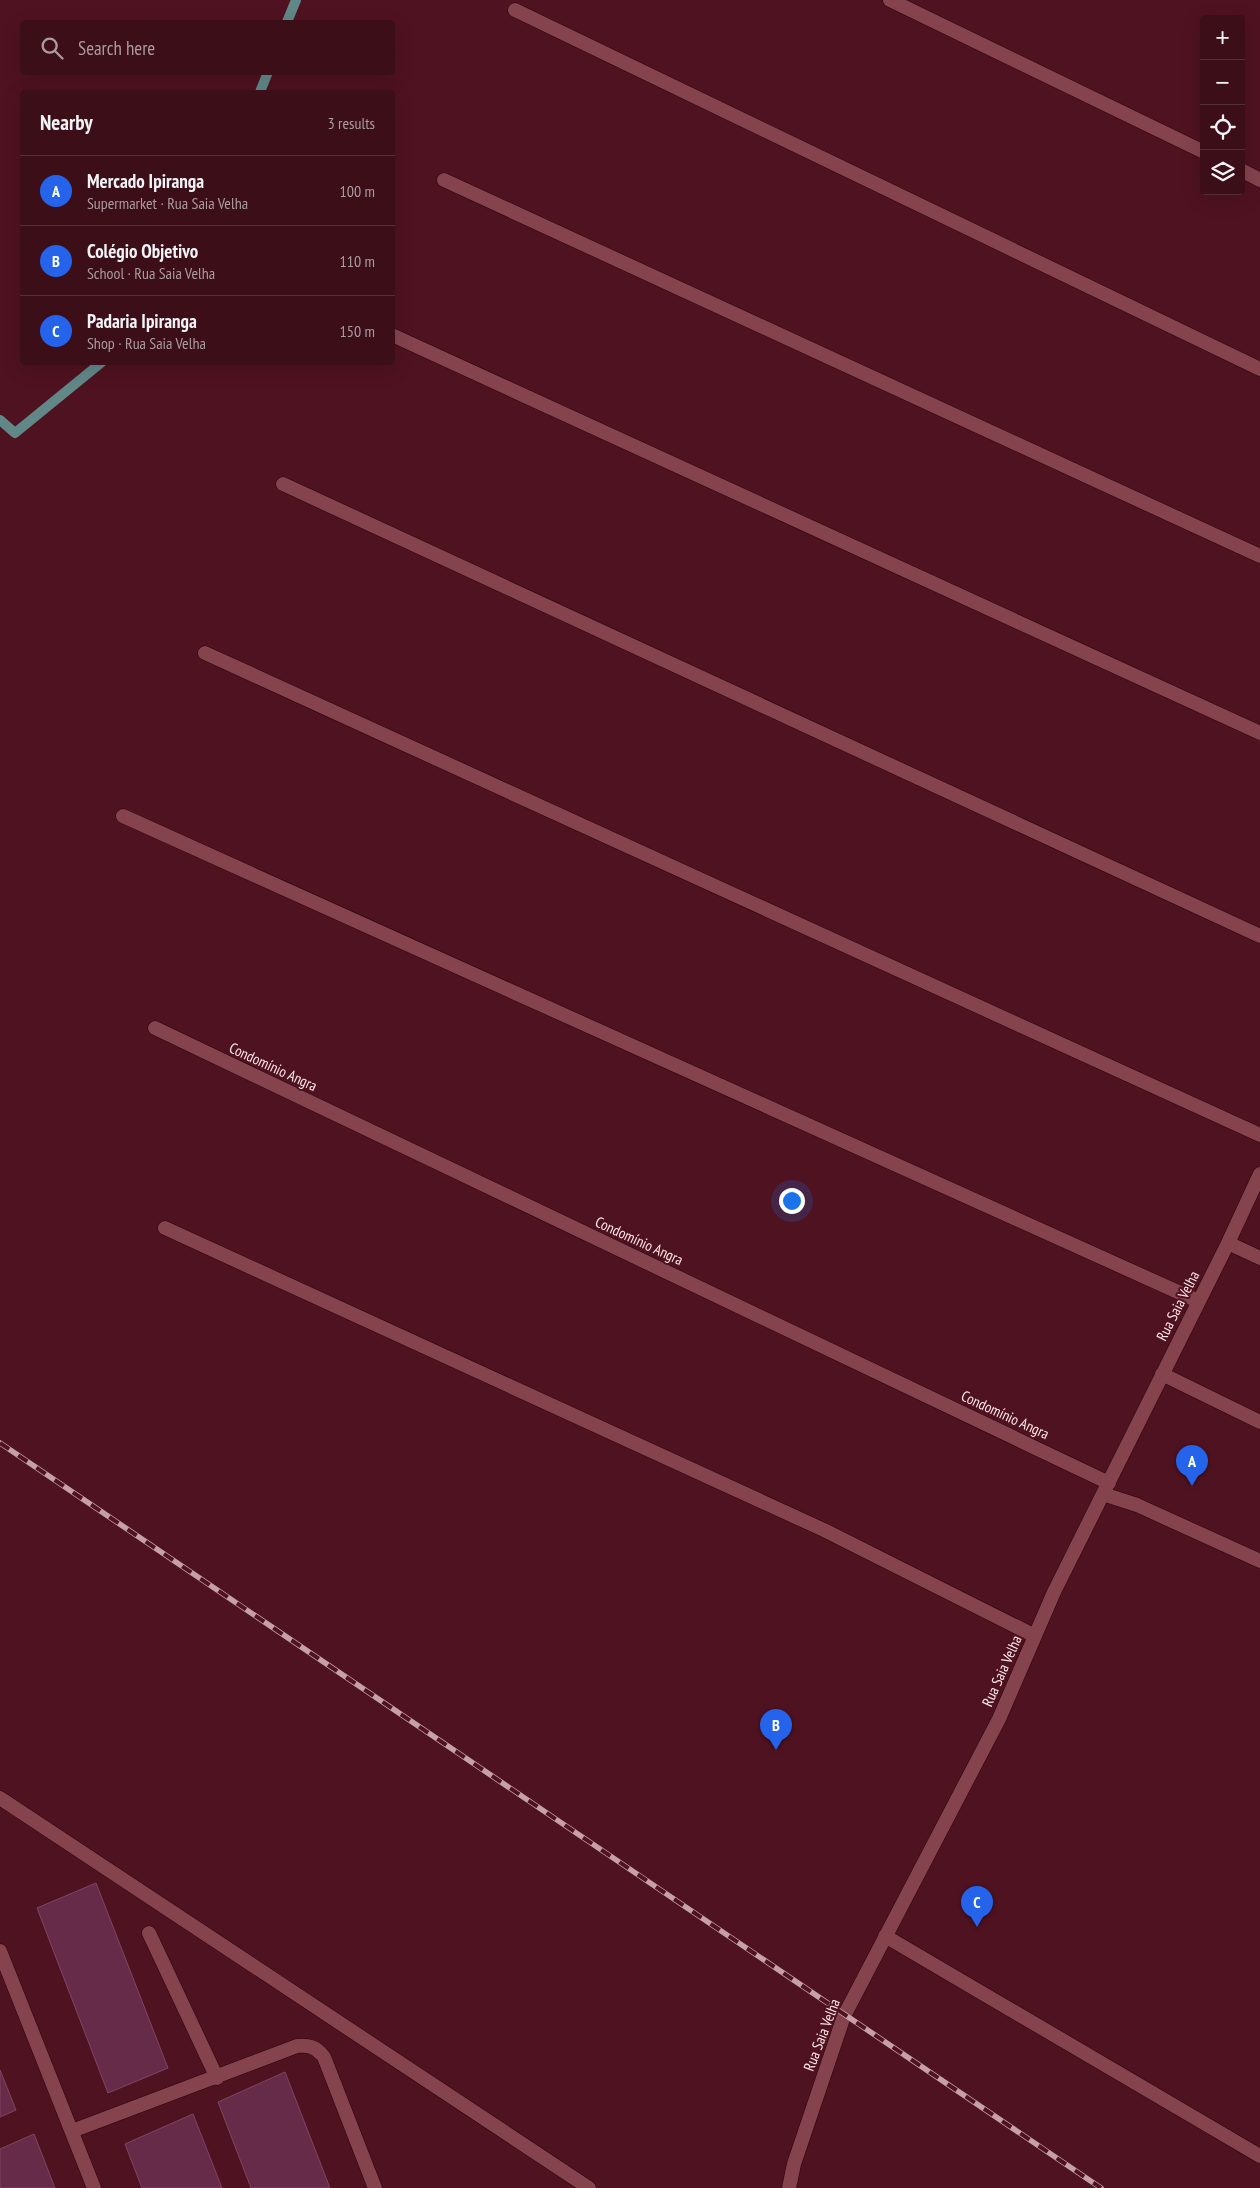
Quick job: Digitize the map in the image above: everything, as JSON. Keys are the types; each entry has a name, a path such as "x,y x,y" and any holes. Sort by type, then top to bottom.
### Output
{"street":[{"path":"890,0 1200,150"},
{"path":"515,10 1260,370"},
{"path":"1245,172 1260,180"},
{"path":"444,180 1260,556"},
{"path":"395,337 1260,733"},
{"path":"283,484 1260,936"},
{"path":"205,653 1260,1135"},
{"path":"123,816 1198,1301"},
{"name":"Condomínio Angra","path":"155,1028 1106,1488 1137,1505 1260,1561"},
{"name":"Rua Saia Velha","path":"789,2188 794,2164 844,2016 999,1719 1054,1592 1228,1243 1260,1174"},
{"path":"165,1228 824,1530 1035,1636"},
{"path":"1228,1243 1260,1258"},
{"path":"1162,1374 1260,1422"},
{"path":"0,1798 590,2188"},
{"path":"150,1933 217,2078"},
{"path":"885,1936 1260,2156"},
{"path":"0,1951 94,2188"},
{"path":"72,2131 217,2078 297,2046 307,2045 318,2049 324,2058 375,2188"}],"building":[{"path":"96,1883 168,2068 108,2093 37,1908"},
{"path":"0,2070 16,2110 0,2117"},
{"path":"285,2072 330,2188 251,2188 218,2102"},
{"path":"193,2114 222,2188 142,2188 125,2144"},
{"path":"34,2134 55,2188 0,2188 0,2149"}],"waterway":[{"path":"288,20 296,0"},
{"path":"261,90 267,75"},
{"path":"0,420 15,433 98,365"}],"railway":[{"path":"0,1443 1101,2188"}],"place":[{"name":"Mercado Ipiranga","path":"1192,1486"},
{"name":"Colégio Objetivo","path":"776,1750"},
{"name":"Padaria Ipiranga","path":"977,1927"}]}
